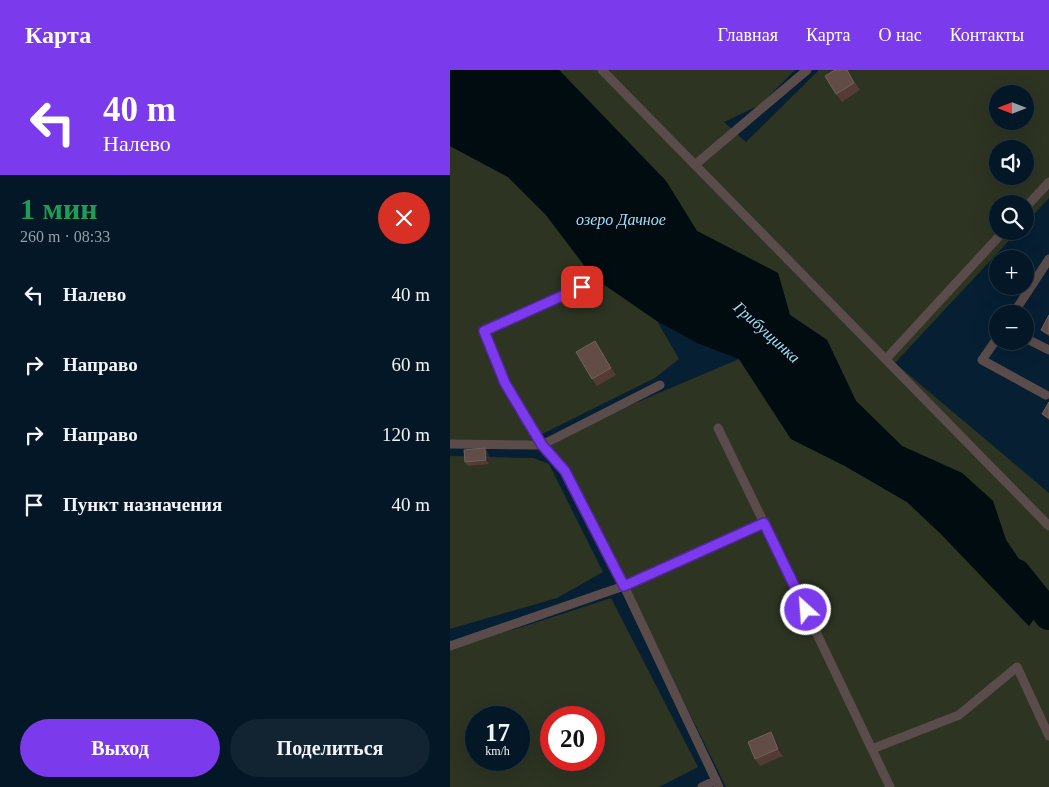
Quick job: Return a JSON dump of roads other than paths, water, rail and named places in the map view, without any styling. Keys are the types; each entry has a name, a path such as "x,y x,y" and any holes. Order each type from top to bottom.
{"lane":[{"path":"602,70 1049,526"},
{"path":"696,164 807,70"},
{"path":"1034,198 1049,182"},
{"path":"886,359 996,240"},
{"path":"1019,305 1049,259"},
{"path":"582,287 484,331 505,383 542,445 565,471 624,586 717,784 702,787"},
{"path":"1034,342 1049,350"},
{"path":"989,350 982,360 1046,395"},
{"path":"450,444 542,445 660,385"},
{"path":"718,428 890,787"},
{"path":"450,646 624,586 764,523"},
{"path":"872,749 959,715 1017,667 1049,736"}],"water":[{"name":"озеро Дачное","path":"450,70 559,70 666,181 697,231 778,273 790,315 827,340 856,401 902,446 962,473 993,501 1006,540 1047,600 1029,626 941,534 907,502 845,466 791,439 739,359 697,343 657,321 593,277 546,215 508,177 450,146"}],"waterway":[{"name":"Грибущинка","path":"1016,574 1049,615"}]}
